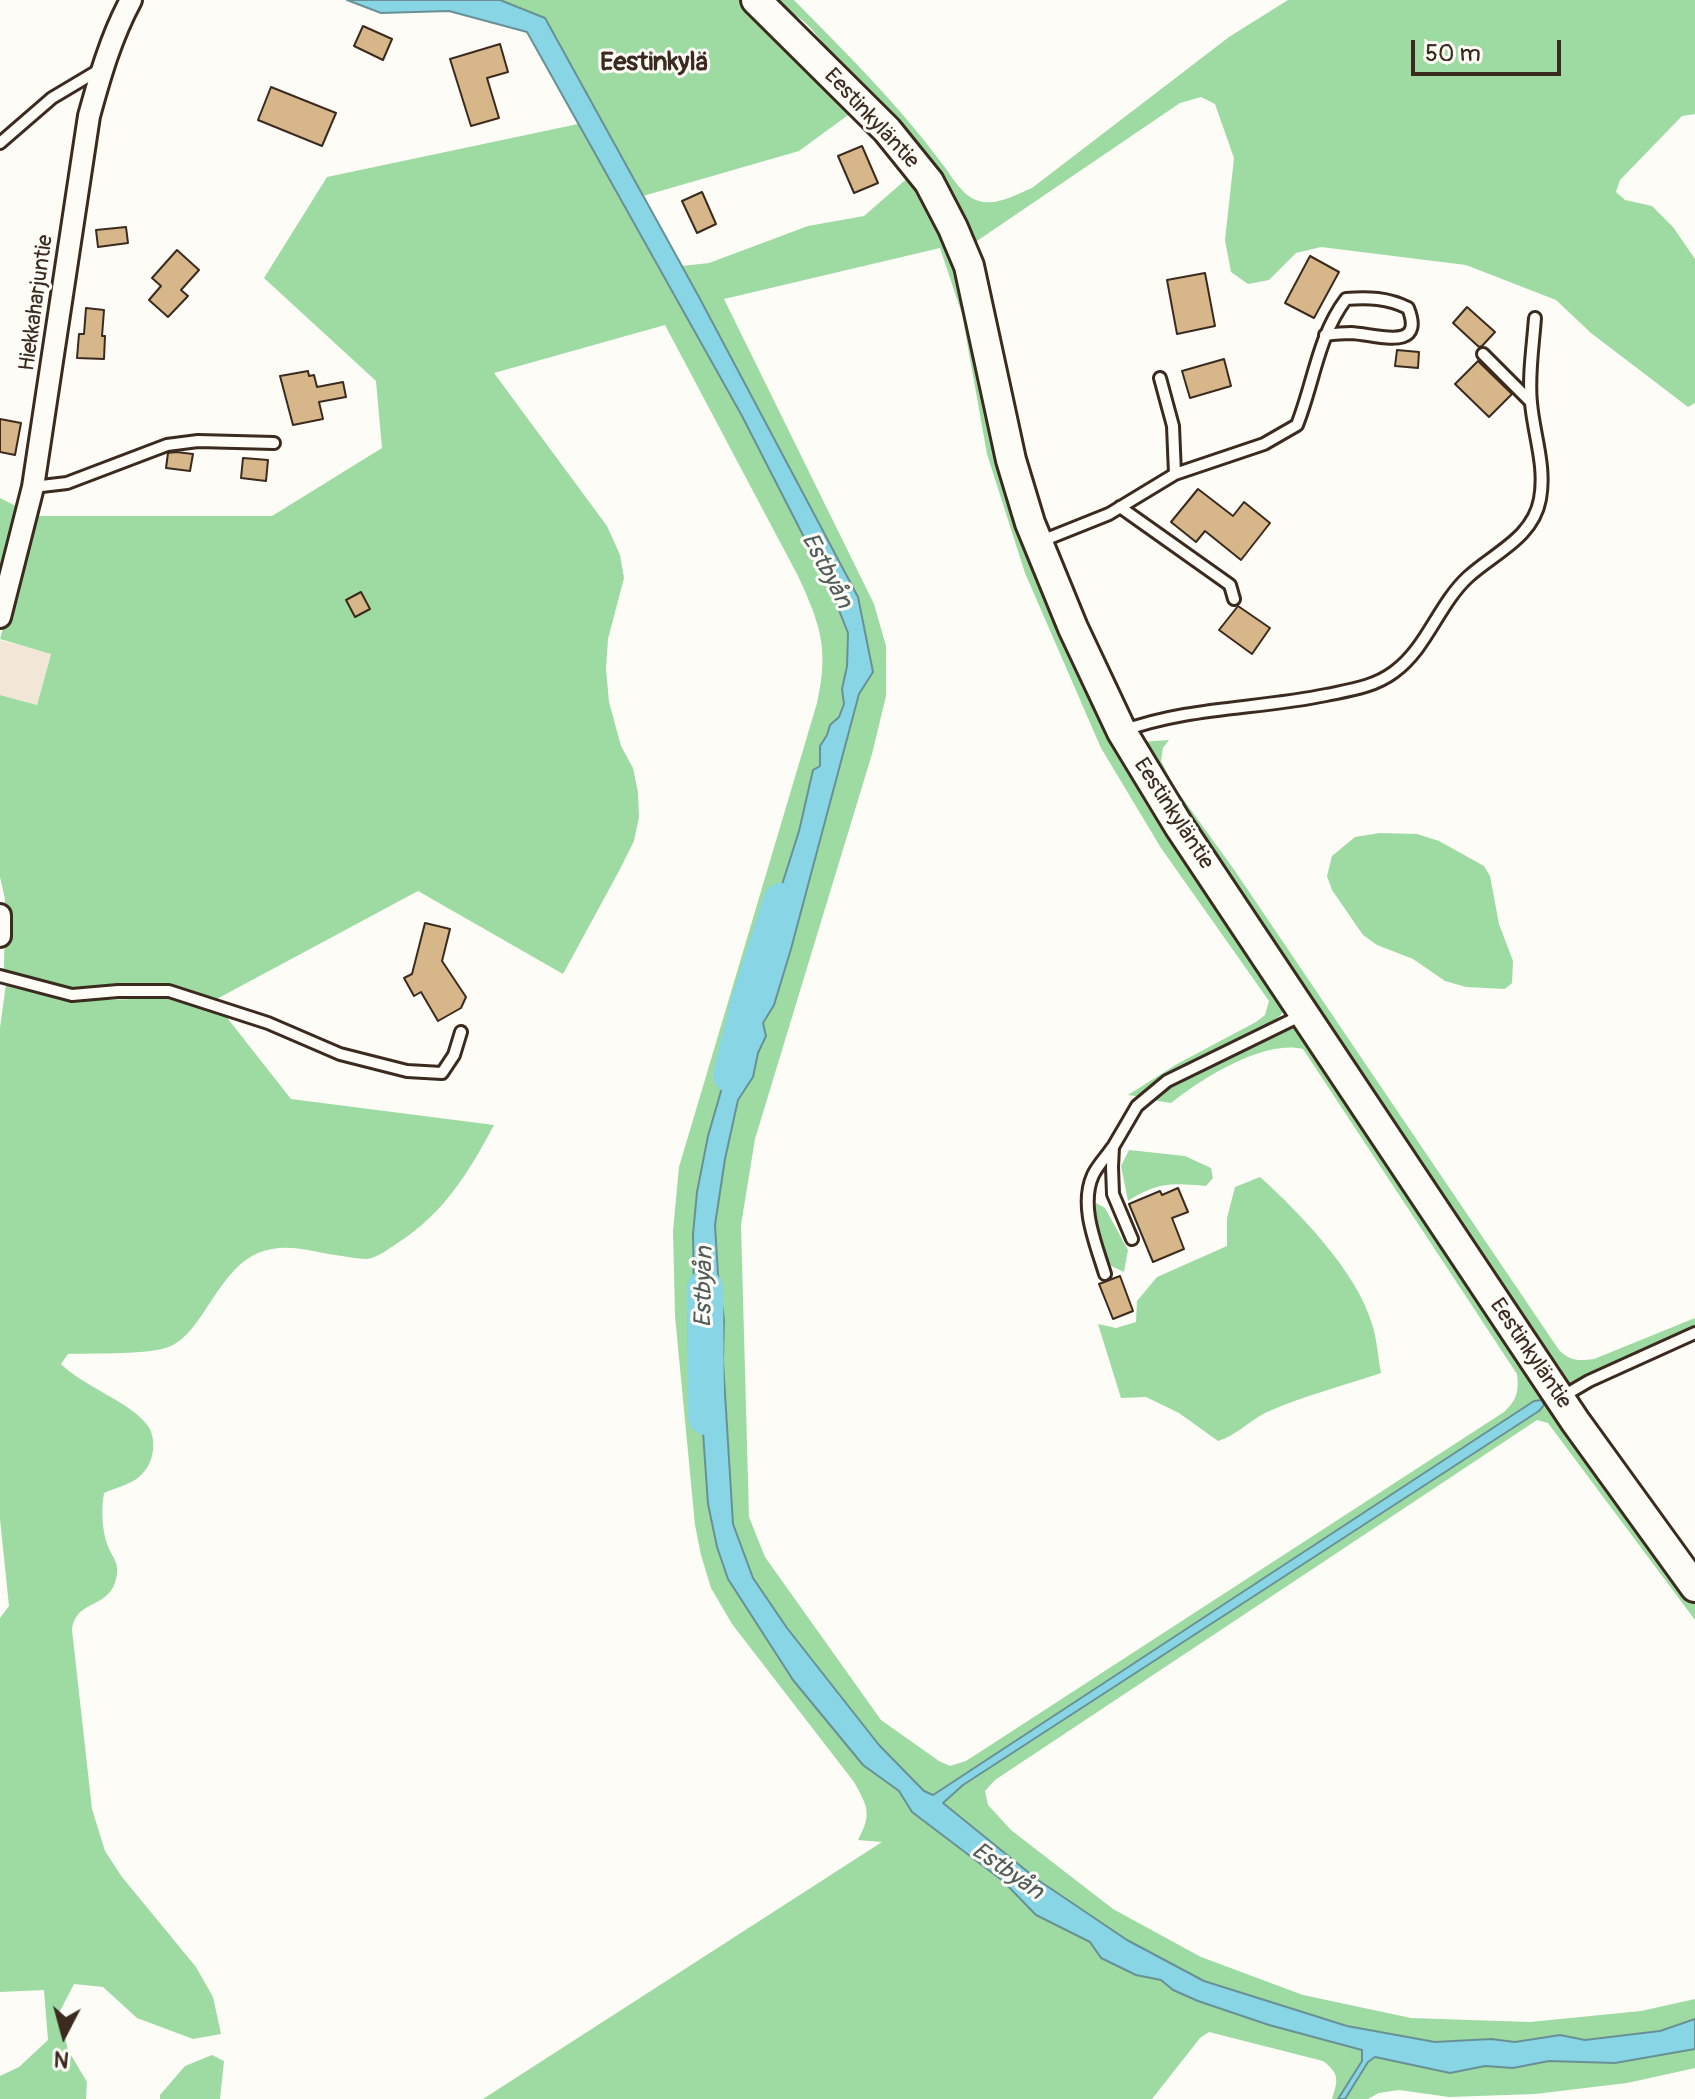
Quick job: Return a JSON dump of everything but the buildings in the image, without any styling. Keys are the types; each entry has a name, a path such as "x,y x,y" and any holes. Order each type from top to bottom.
{"street":[{"name":"Hiekkaharjuntie","path":"0,617 33,487 89,116 101,69 117,26 131,0"},
{"name":"Eestinkyläntie","path":"756,0 887,130 929,182 953,228 969,266 1011,460 1037,543 1122,732 1179,826 1560,1398 1695,1587"},
{"path":"0,915 0,936"}],"lane":[{"path":"0,143 52,98 101,69"},
{"path":"1037,543 1120,507 1175,474 1264,444 1297,425 1310,392 1325,335 1331,318 1346,299 1361,297 1394,301 1408,308 1413,319 1407,335 1394,339 1351,333 1325,335"},
{"path":"1122,732 1148,722 1289,703 1368,687 1394,673 1415,653 1467,577 1528,528 1540,503 1543,478 1530,401 1535,318"},
{"path":"1483,354 1530,401"},
{"path":"1160,378 1173,426 1175,474"},
{"path":"33,487 67,483 167,445 198,441 274,443"},
{"path":"1120,507 1230,585 1234,599"},
{"path":"0,976 72,995 169,991 268,1023 340,1054 407,1071 442,1073 454,1055 461,1032"},
{"path":"1105,1274 1092,1230 1088,1198 1093,1174 1137,1106 1167,1081 1304,1014"},
{"path":"1113,1147 1113,1194 1132,1239"},
{"path":"1560,1398 1589,1381 1695,1333"}],"shaded area":[{"path":"0,640 51,653 37,705 0,695"}],"green space":[{"path":"500,0 749,0 855,110 799,151 643,196 545,18"},
{"path":"770,0 794,0 888,98 962,190 979,201 992,202 1032,188 1229,37 1288,0 1695,0 1695,114 1682,116 1620,180 1616,192 1625,200 1652,206 1673,227 1695,259 1695,403 1688,407 1591,333 1556,300 1466,265 1321,247 1296,253 1269,280 1248,284 1231,272 1225,240 1234,158 1215,104 1201,97 1180,103 971,245 834,56 803,21"},
{"path":"578,124 742,416 831,590 848,633 847,666 842,689 844,704 839,718 830,725 820,746 820,766 813,771 799,831 768,929 761,989 750,1008 728,1067 708,1136 697,1192 693,1234 694,1295 706,1344 702,1418 708,1504 728,1579 793,1680 863,1765 899,1791 912,1812 1003,1881 1036,1915 1090,1942 1101,1958 1135,1975 1161,1980 1173,1990 1198,2001 1269,2025 1362,2050 1362,2060 1338,2099 1332,2099 1335,2074 1323,2061 1209,2032 1200,2038 1152,2099 483,2099 882,1842 858,1840 867,1817 859,1791 732,1624 711,1588 695,1525 675,1316 673,1231 679,1167 817,703 822,652 817,624 798,576 665,325 494,373 607,526 620,555 624,578 608,639 606,669 609,702 621,746 633,768 639,817 634,841 563,974 418,891 213,1001 167,988 67,987 4,970 5,899 0,877 0,695 37,705 51,654 0,639 36,516 272,516 382,448 376,381 264,278 327,177"},
{"path":"911,175 952,245 1018,516 1286,1007 1266,1027 1141,1097 1128,1095 1177,1064 1256,1022 1265,1015 1269,1001 1161,848 1101,748 1025,573 987,454 962,314 940,248 724,299 874,604 886,646 886,696 872,754 755,1139 741,1225 749,1517 765,1557 881,1720 950,1766 966,1761 1504,1412 1516,1395 1517,1374 1303,1049 1287,1047 1252,1055 1199,1083 1171,1103 1152,1100 1176,1081 1274,1033 1286,1028 1300,1028 1665,1565 1695,1602 1695,1620 1548,1423 1537,1420 995,1780 985,1791 988,1805 1011,1830 1113,1909 1201,1957 1303,1995 1411,2018 1530,2022 1641,2011 1695,1999 1695,2019 1660,2031 1585,2040 1560,2035 1515,2042 1491,2039 1435,2042 1347,2026 1204,1981 1127,1940 1038,1880 942,1803 963,1785 1539,1411 1534,1401 933,1795 924,1791 879,1745 787,1628 753,1578 733,1524 723,1361 724,1320 715,1225 738,1100 753,1077 758,1053 766,1036 763,1023 774,1005 791,949 859,694 873,672 858,596 682,266 709,263 808,226 864,216"},
{"path":"0,498 22,509 0,592"},
{"path":"1169,740 1163,748 1161,761 1173,785 1235,871 1559,1350 1575,1359 1594,1359 1695,1318 1695,1329 1566,1385 1139,742"},
{"path":"1380,833 1417,834 1439,841 1484,866 1490,876 1499,924 1513,961 1512,983 1505,989 1466,987 1445,981 1413,959 1377,945 1363,935 1332,890 1327,876 1332,856 1355,837"},
{"path":"6,984 69,1001 165,998 221,1010 291,1099 494,1125 465,1175 442,1205 415,1231 379,1255 361,1259 290,1248 258,1253 232,1273 192,1328 171,1346 136,1352 68,1354 61,1364 140,1417 151,1431 153,1444 150,1463 139,1477 104,1493 104,1532 116,1562 117,1574 108,1594 80,1613 72,1630 92,1809 105,1851 122,1877 196,1967 213,1997 221,2034 193,2039 137,2018 103,1987 74,1984 59,2013 68,2050 87,2082 86,2099 0,2099 0,2076 19,2067 48,2040 44,1990 0,1992 0,1618 9,1606 0,1519 0,1028"},
{"path":"1129,1150 1185,1156 1211,1168 1213,1178 1206,1186 1174,1184 1157,1187 1128,1201 1121,1166"},
{"path":"1260,1177 1309,1225 1354,1284 1372,1324 1381,1373 1281,1406 1218,1441 1179,1413 1146,1397 1121,1398 1098,1324 1116,1328 1136,1322 1137,1301 1157,1277 1227,1246 1227,1218 1235,1187"},
{"path":"1096,1203 1105,1208 1128,1250 1124,1272 1109,1265 1106,1258 1098,1235"},
{"path":"1695,2049 1695,2068 1627,2083 1535,2094 1449,2097 1399,2090 1379,2093 1368,2099 1345,2099 1368,2062 1375,2057 1450,2073 1485,2066 1513,2068 1549,2061 1615,2063"},
{"path":"212,2055 224,2061 220,2099 160,2099 160,2095 185,2066"}],"water":[{"path":"347,0 500,0 545,18 699,297 858,597 873,672 859,694 791,949 774,1005 763,1023 766,1036 758,1053 753,1077 738,1100 715,1225 724,1320 723,1361 733,1524 753,1578 787,1628 879,1745 924,1791 933,1795 1534,1401 1542,1400 1544,1405 1539,1411 963,1785 943,1803 1038,1880 1127,1940 1204,1981 1347,2026 1435,2042 1491,2039 1515,2042 1560,2035 1585,2040 1660,2031 1695,2019 1695,2049 1615,2063 1549,2061 1513,2068 1485,2066 1450,2073 1375,2057 1368,2062 1345,2099 1338,2099 1362,2061 1362,2050 1269,2025 1198,2001 1173,1990 1161,1980 1136,1975 1101,1958 1090,1942 1036,1915 1003,1881 912,1812 899,1791 863,1765 793,1680 728,1579 717,1547 708,1504 702,1418 706,1344 694,1295 693,1234 697,1192 708,1136 728,1067 750,1008 761,989 768,929 799,831 813,770 820,766 820,746 844,704 842,689 847,666 848,633 831,590 742,416 527,32 449,11 381,13"}],"waterway":[{"name":"Estbyån","path":"731,1075 749,1001 781,901"},
{"name":"Estbyån","path":"705,1288 706,1417"}],"district":[{"name":"Eestinkylä","path":"654,63"}]}
